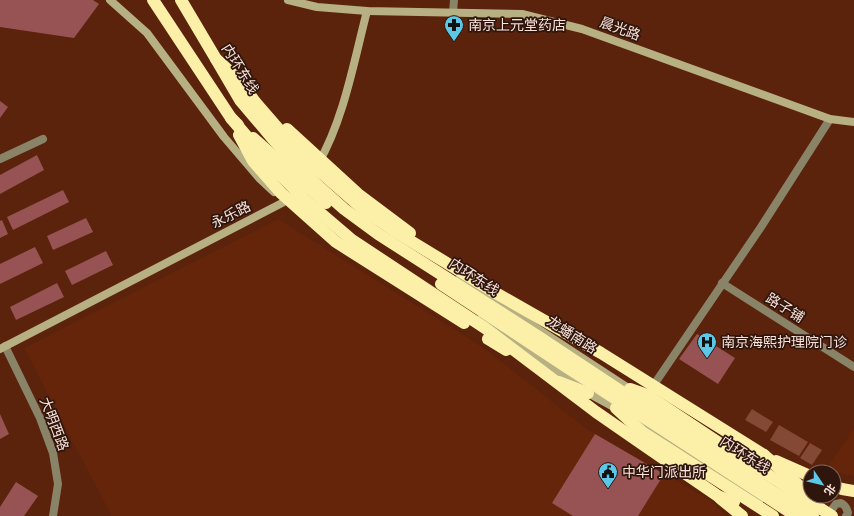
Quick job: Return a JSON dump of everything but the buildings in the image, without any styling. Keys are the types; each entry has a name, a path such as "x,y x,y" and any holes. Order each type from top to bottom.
{"highway":[{"path":"153,0 231,118 272,166 304,199 352,240 485,328 596,412 718,496 742,516"},
{"name":"内环东线","path":"180,0 240,100 273,139 316,184 344,209 378,234 519,324 773,492 813,516"},
{"path":"216,60 240,81 255,102 301,155 364,210 396,232 481,284 601,353 764,455 802,472"},
{"path":"255,102 309,148 358,194 423,242 457,276"},
{"path":"231,118 252,161 281,193 336,242 553,380 588,394"},
{"name":"内环东线","path":"231,118 336,212 371,237 571,370 796,516"},
{"path":"630,389 647,395 832,516"},
{"path":"616,408 642,432 774,516"},
{"path":"764,455 802,489"},
{"path":"842,489 854,491"},
{"path":"718,496 766,516"},
{"path":"817,504 827,516"}],"street":[{"path":"110,0 147,33 224,137 259,178 294,211 336,242"},
{"name":"晨光路","path":"288,0 317,7 366,11 522,14 582,29 830,119 854,122"},
{"path":"453,13 454,0"},
{"name":"永乐路","path":"2,347 282,204 300,189 313,173 327,149 341,107 366,11"},
{"path":"647,395 761,227 830,119"},
{"path":"0,160 43,139"},
{"name":"龙蟠南路","path":"313,173 361,214 388,234 457,276 820,516"},
{"path":"300,189 350,232 500,331 588,394 616,408 786,516"},
{"name":"路子铺","path":"722,283 854,367"},
{"name":"大明西路","path":"2,347 40,418 53,453 58,484 53,516"},
{"path":"827,516 836,504 841,503 847,509 848,513 846,516"}],"shaded area":[{"path":"278,219 484,348 584,427 711,501 726,516 110,516 111,515 24,348"},
{"path":"752,409 773,422 766,432 745,420"},
{"path":"779,425 808,442 799,456 770,440"},
{"path":"854,429 854,476 842,474 842,464 829,464"},
{"path":"810,443 822,450 813,464 800,458"}],"place":[{"name":"南京上元堂药店","path":"454,42"},
{"name":"南京海熙护理院门诊","path":"707,359"},
{"name":"中华门派出所","path":"608,489"}]}
